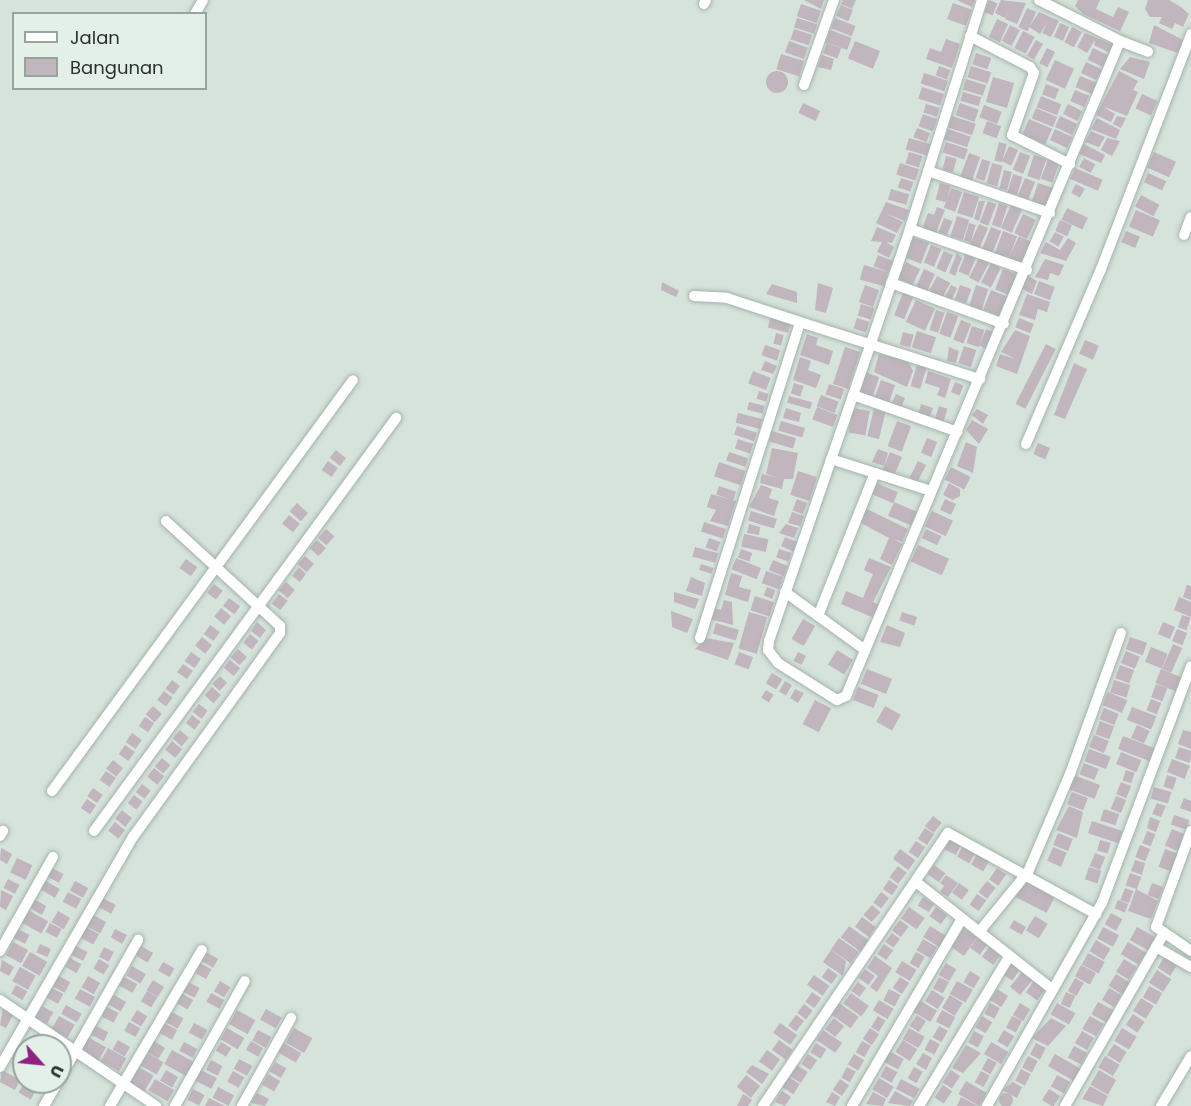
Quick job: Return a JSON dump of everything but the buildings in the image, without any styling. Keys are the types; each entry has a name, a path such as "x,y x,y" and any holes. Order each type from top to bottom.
{"street":[{"path":"804,85 834,0"},
{"path":"982,0 891,283 868,343 853,394 784,592 768,650 778,663 840,701 866,650 931,490 1027,270 1120,41"},
{"path":"1039,0 1120,41 1148,52"},
{"path":"1026,444 1110,248 1191,34"},
{"path":"970,36 1033,70 1011,135 1070,165"},
{"path":"928,171 1050,213"},
{"path":"1184,235 1191,217"},
{"path":"909,229 1027,270"},
{"path":"891,283 1004,324"},
{"path":"694,296 727,298 980,379"},
{"path":"700,638 800,322"},
{"path":"52,791 353,380"},
{"path":"853,394 958,432"},
{"path":"94,831 396,418"},
{"path":"831,459 931,490"},
{"path":"818,616 875,473"},
{"path":"0,1067 133,837 280,633 280,626 166,521"},
{"path":"784,592 866,650"},
{"path":"979,932 1029,870 1121,633"},
{"path":"987,1106 1099,908 1191,666"},
{"path":"1065,1106 1159,941 1157,924 1191,831"},
{"path":"764,1106 951,832 1029,870 1099,908"},
{"path":"0,951 53,857"},
{"path":"916,882 962,921 1053,990"},
{"path":"852,1106 962,921"},
{"path":"72,1057 138,940"},
{"path":"1159,941 1191,951"},
{"path":"1159,941 1191,968"},
{"path":"110,1106 202,950"},
{"path":"919,1106 1009,957"},
{"path":"175,1106 245,981"},
{"path":"0,1000 156,1106"},
{"path":"242,1106 291,1018"},
{"path":"1161,1106 1191,1056"}]}
